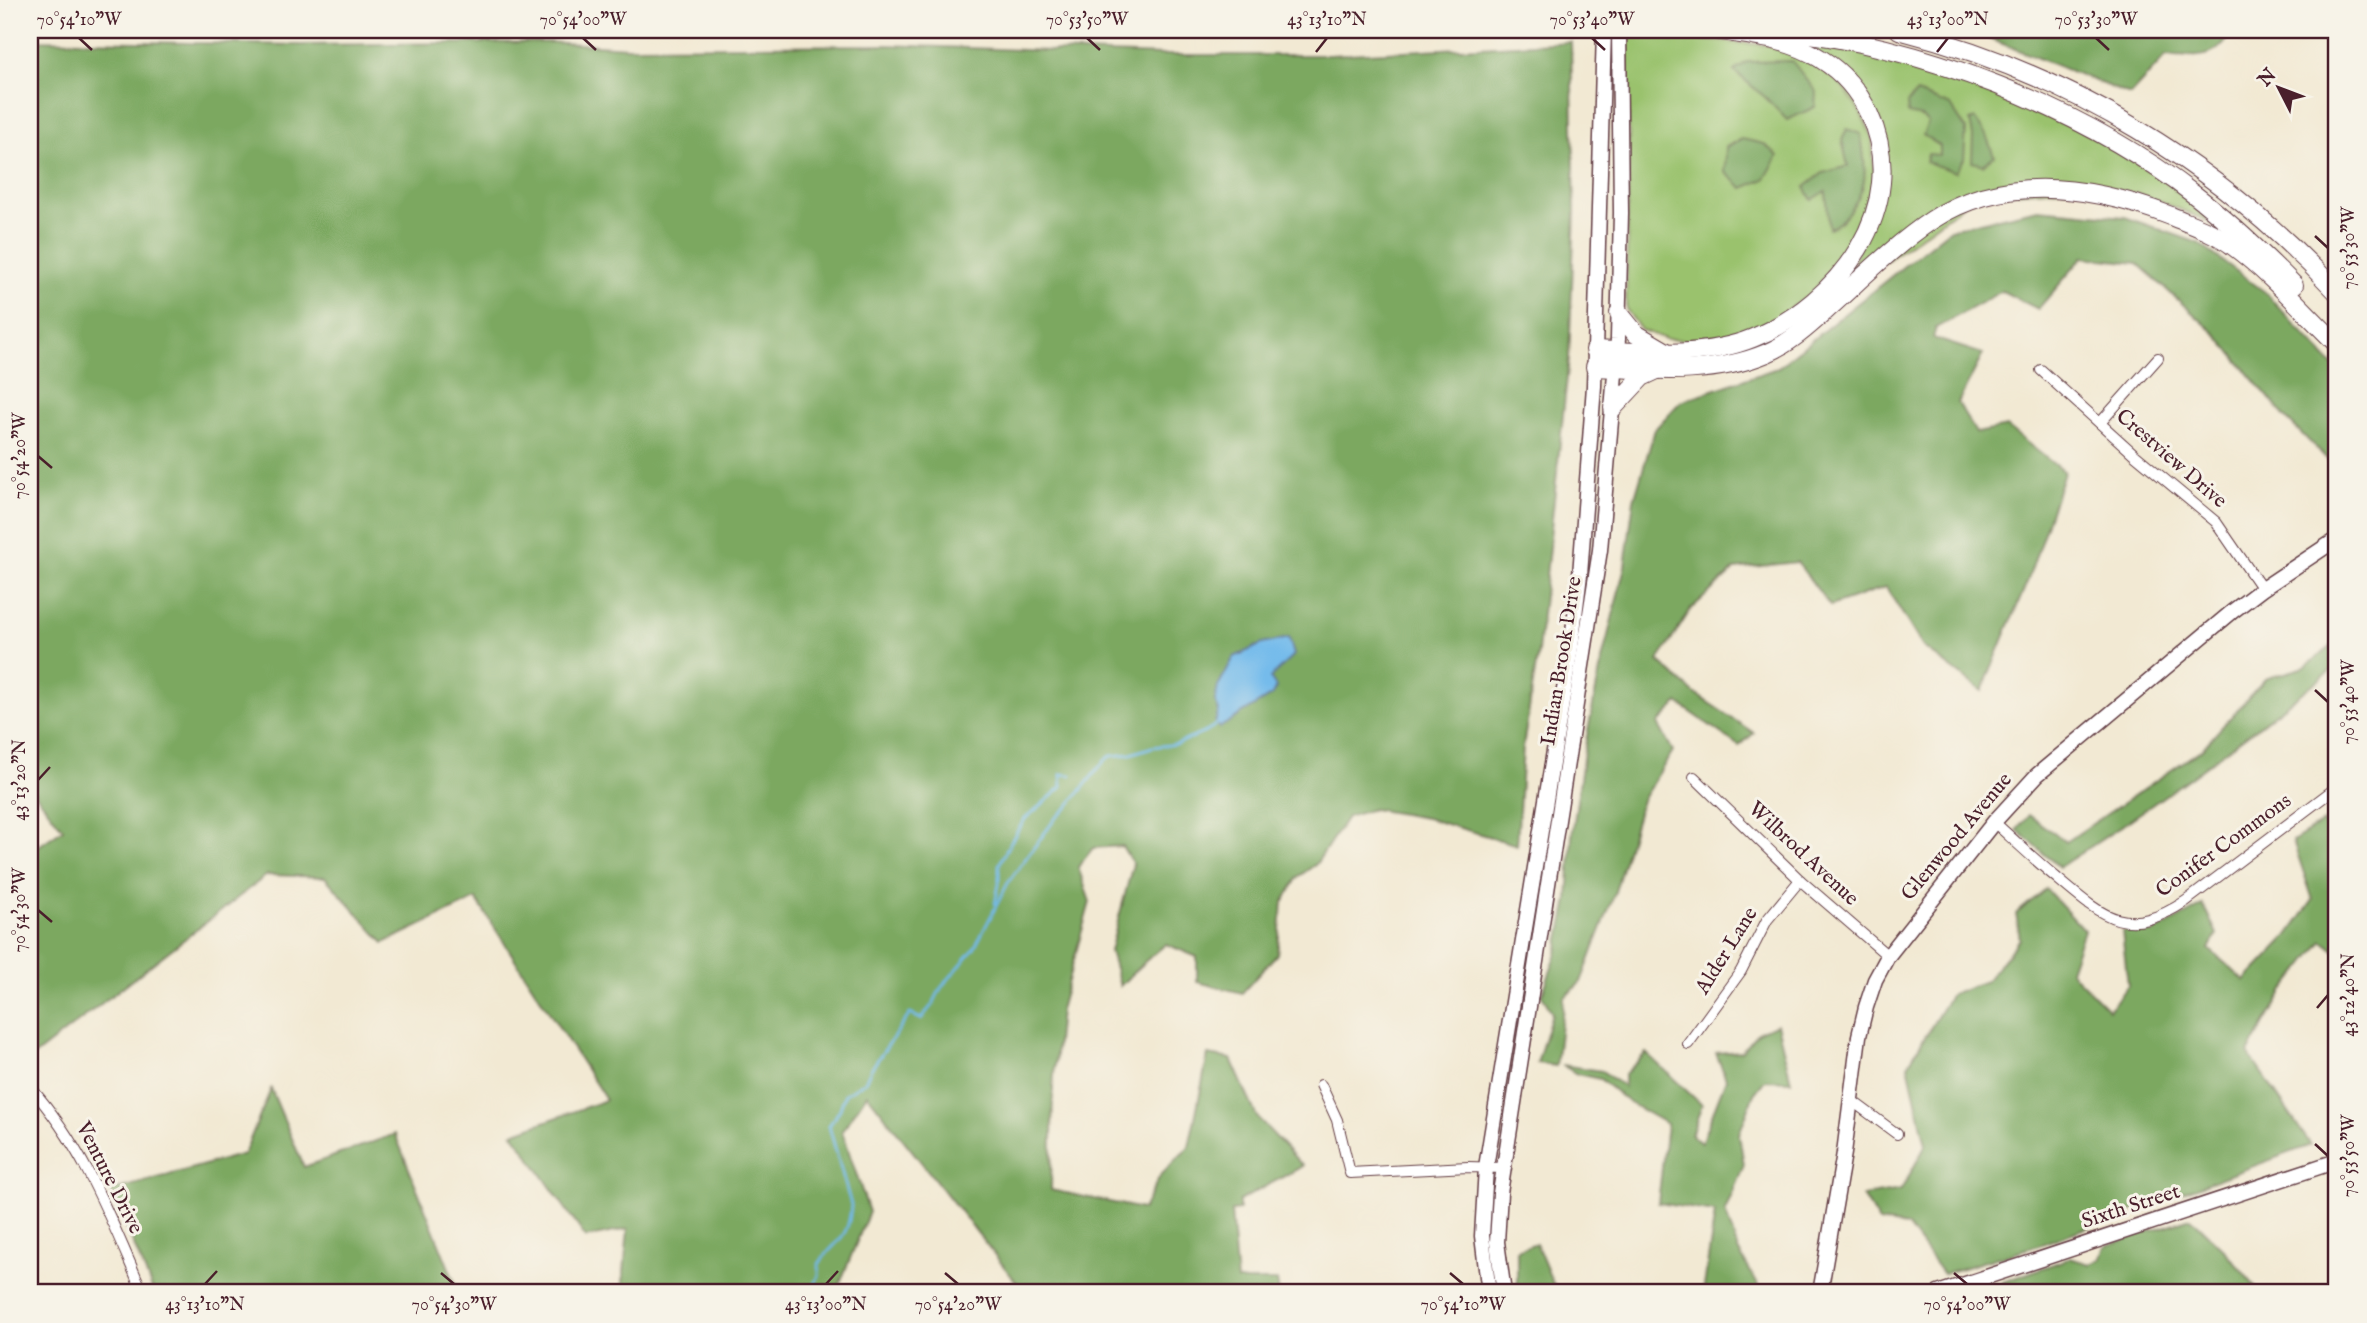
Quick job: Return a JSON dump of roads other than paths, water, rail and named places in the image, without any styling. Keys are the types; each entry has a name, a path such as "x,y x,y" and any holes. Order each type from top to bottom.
{"highway":[{"path":"1616,360 1708,350 1735,344 1770,330 1802,310 1828,288 1852,260 1874,217 1881,190 1882,162 1877,135 1867,109 1842,76 1821,59 1797,47 1770,39 1714,30"},
{"path":"1778,30 1843,38 1960,72 2032,100 2116,142 2195,194 2235,228 2337,331"},
{"path":"1901,30 1953,44 2020,69 2086,99 2150,134 2210,176 2266,221 2337,292"},
{"path":"1595,359 1616,360 1659,369 1687,370 1719,367 1770,352 1794,338 1931,220 1981,197 2068,189 2122,200 2219,236 2274,282 2337,344"},
{"path":"1619,313 1636,334 1668,353"},
{"path":"1613,408 1642,377 1659,369"}],"main road":[{"name":"Indian Brook Drive","path":"1504,1293 1497,1230 1504,1168 1600,550 1613,408 1619,313 1621,213 1611,53 1604,30"},
{"name":"Indian Brook Drive","path":"1489,1293 1482,1236 1486,1167 1576,612 1590,464 1611,53 1619,30"},
{"name":"Glenwood Avenue","path":"1820,1293 1859,1036 1875,980 1888,956 1994,822 2055,758 2262,589 2337,539"},
{"name":"Sixth Street","path":"1938,1293 2337,1161"}],"street":[{"path":"2100,423 2158,358"},
{"name":"Crestview Drive","path":"2041,370 2170,485 2216,522 2262,589"},
{"name":"Wilbrod Avenue","path":"1694,777 1800,880 1888,956"},
{"name":"Conifer Commons","path":"1994,822 2095,910 2115,920 2148,920 2171,911 2186,901 2337,787"},
{"name":"Alder Lane","path":"1688,1044 1741,971 1768,920 1800,880"},
{"path":"1321,1085 1337,1120 1350,1173 1504,1168"},
{"name":"Venture Drive","path":"30,1087 65,1129 81,1155 143,1293"},
{"path":"1851,1100 1897,1133"}],"water":[{"path":"1289,638 1294,655 1270,678 1276,687 1272,695 1219,728 1215,722 1219,711 1215,701 1218,686 1234,657 1262,644"}],"waterway":[{"path":"813,1288 819,1275 819,1264 844,1233 850,1217 851,1205 829,1126 840,1109 845,1094 865,1082 871,1069 910,1014 921,1019 933,1004 941,988 974,949 1009,881 1055,819 1105,760 1111,756 1177,744 1208,731 1216,724"},
{"path":"995,904 999,865 1010,843 1025,819 1062,787 1061,774 1071,775"}]}
